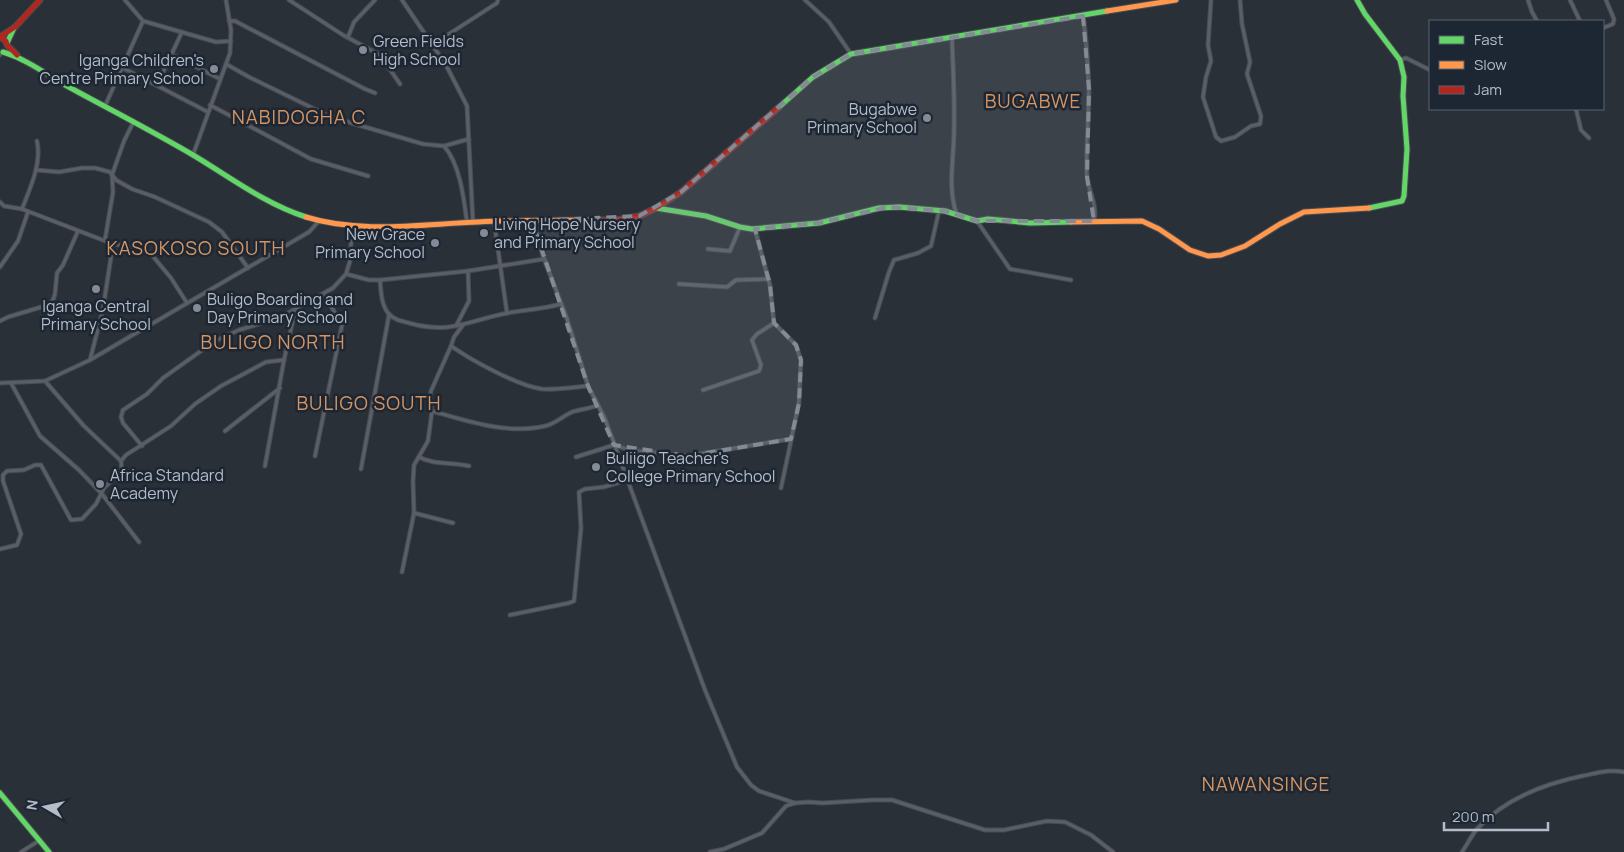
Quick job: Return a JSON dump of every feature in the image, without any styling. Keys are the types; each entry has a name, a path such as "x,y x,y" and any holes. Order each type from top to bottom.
{"street":[{"path":"0,37 15,27 40,0"},
{"path":"125,0 144,21 216,42 231,42"},
{"path":"192,155 230,53 230,21 226,0"},
{"path":"289,0 380,55 400,84"},
{"path":"348,37 354,22 375,0"},
{"path":"402,0 432,45 467,106 470,223"},
{"path":"432,45 497,3 498,0"},
{"path":"805,0 829,22 851,54"},
{"path":"0,37 5,39 18,56 133,123 192,155 270,202 296,214 319,221 352,225 389,226 494,221 616,220 639,216 681,192 813,77 851,54 952,39 1176,0"},
{"path":"1211,0 1208,45 1212,61 1206,77 1203,97 1216,137 1221,141 1235,137 1251,126 1260,124 1261,116 1247,74 1250,62 1242,24 1240,0"},
{"path":"656,208 706,216 740,227 755,229 818,223 888,207 939,210 976,221 988,219 1030,222 1129,220 1152,223 1189,250 1204,255 1226,254 1245,246 1304,212 1342,210 1402,201 1404,196 1407,149 1403,96 1404,77 1400,60 1365,14 1358,0"},
{"path":"1528,0 1536,20"},
{"path":"1570,0 1580,20"},
{"path":"1604,28 1613,24 1614,19 1606,0"},
{"path":"1083,16 1087,41 1089,89 1088,177 1095,217 1094,221"},
{"path":"104,106 144,21"},
{"path":"230,21 236,21 356,85 375,92"},
{"path":"1,53 6,49 15,27"},
{"path":"157,85 182,32"},
{"path":"952,39 954,135 952,183 954,206 957,215"},
{"path":"1,53 18,56"},
{"path":"171,54 220,79"},
{"path":"1400,60 1406,58 1429,70"},
{"path":"226,64 331,117 423,144 444,146 469,139"},
{"path":"123,68 208,112"},
{"path":"210,105 311,159 368,176"},
{"path":"1576,110 1581,130 1589,138"},
{"path":"105,240 112,192 112,175 124,141 133,123"},
{"path":"22,209 36,170 39,154 37,141"},
{"path":"444,146 453,156 470,223"},
{"path":"36,170 59,172 82,168 100,168 132,189 155,197 209,222 222,232 248,268"},
{"path":"0,202 4,206 22,209 113,244 138,247 151,254 171,278 187,303"},
{"path":"875,318 888,272 894,260 918,253 930,246 939,210"},
{"path":"0,267 18,242 28,212"},
{"path":"0,383 45,381 90,360 309,232 319,221"},
{"path":"494,221 507,313"},
{"path":"976,221 1010,269 1071,280"},
{"path":"532,222 588,386 605,419 705,690 737,766 743,776 759,791 795,803"},
{"path":"142,446 123,423 121,417 123,410 147,394 163,378 215,341 240,330 279,318 324,294 340,282 346,274 350,260 352,225"},
{"path":"708,249 730,251 740,227"},
{"path":"755,229 769,279 774,323 796,345 801,360 799,403 781,488"},
{"path":"0,321 8,316 48,304 53,300 57,273 66,260 78,231"},
{"path":"90,360 101,318 113,244"},
{"path":"346,274 369,280 380,280 502,267 544,259"},
{"path":"456,326 469,301 468,271"},
{"path":"679,284 727,286 736,280 769,279"},
{"path":"380,280 382,302 389,314 398,320 421,326 463,326 507,313 561,304"},
{"path":"315,456 342,325 324,294"},
{"path":"265,466 295,310"},
{"path":"362,469 389,314"},
{"path":"703,390 759,371 760,365 752,340 757,334 774,323"},
{"path":"402,572 414,513 414,465 428,441 432,411 431,391 454,337 463,326"},
{"path":"451,346 464,355 530,387 552,389 588,386"},
{"path":"121,461 126,455 171,426 195,404 221,386 266,362 284,360"},
{"path":"0,549 17,545 21,534 3,481 3,475 6,471 24,470 35,465 42,465 72,520 82,519 88,514 104,488 122,471 121,461 84,426 45,381"},
{"path":"11,384 40,436 79,470 102,494 139,542"},
{"path":"225,431 280,388"},
{"path":"432,411 486,426 524,428 545,426 573,412 598,406"},
{"path":"576,457 614,446 629,450 688,456 791,439"},
{"path":"419,457 431,462 449,462 469,466"},
{"path":"510,615 574,601 581,528 579,492 627,480"},
{"path":"414,513 453,523"},
{"path":"1462,852 1485,821 1518,797 1556,782 1603,771 1614,770 1624,772"},
{"path":"0,793 49,852"},
{"path":"710,852 762,833 786,806 795,803 892,800 985,830 1004,830 1047,821 1065,822 1092,835 1113,852"},
{"path":"21,852 40,840"}],"highlighted area":[{"path":"1083,16 1089,89 1087,177 1094,221 977,221 945,211 888,207 819,223 755,229 770,285 774,323 796,345 801,360 799,403 791,439 688,456 614,445 588,386 532,221 639,216 681,192 813,77 851,54"}],"traffic: fast":[{"path":"1357,0 1365,14 1400,60 1404,77 1403,96 1407,149 1404,196 1402,201 1369,208"},
{"path":"778,108 813,77 851,54 1107,11"},
{"path":"7,43 14,28"},
{"path":"3,52 28,63 178,146 276,205 306,217"},
{"path":"656,208 706,216 752,229 819,223 879,208 899,207 945,211 977,221 988,219 1030,223 1071,222"},
{"path":"0,793 49,852"}],"traffic: slow":[{"path":"1107,11 1176,0"},
{"path":"1071,222 1142,221 1159,229 1190,250 1208,256 1221,255 1245,246 1280,224 1304,212 1369,208"},
{"path":"306,217 327,222 369,227 508,221 600,220"}],"traffic: jam":[{"path":"0,37 15,27 40,0"},
{"path":"0,37 6,41 7,45 17,55"},
{"path":"600,220 616,220 639,216 656,208 681,192 778,108"}],"place":[{"name":"Green Fields High School","path":"363,50"},
{"name":"Iganga Children's Centre Primary School","path":"214,69"},
{"name":"Bugabwe Primary School","path":"927,118"},
{"name":"Living Hope Nursery and Primary School","path":"484,233"},
{"name":"New Grace Primary School","path":"435,243"},
{"name":"Iganga Central Primary School","path":"96,289"},
{"name":"Buligo Boarding and Day Primary School","path":"197,308"},
{"name":"Buliigo Teacher's College Primary School","path":"596,467"},
{"name":"Africa Standard Academy","path":"100,484"}],"district":[{"name":"BUGABWE","path":"1033,101"},
{"name":"NABIDOGHA C","path":"299,117"},
{"name":"KASOKOSO SOUTH","path":"196,248"},
{"name":"BULIGO NORTH","path":"273,342"},
{"name":"BULIGO SOUTH","path":"369,403"},
{"name":"NAWANSINGE","path":"1266,784"}]}
